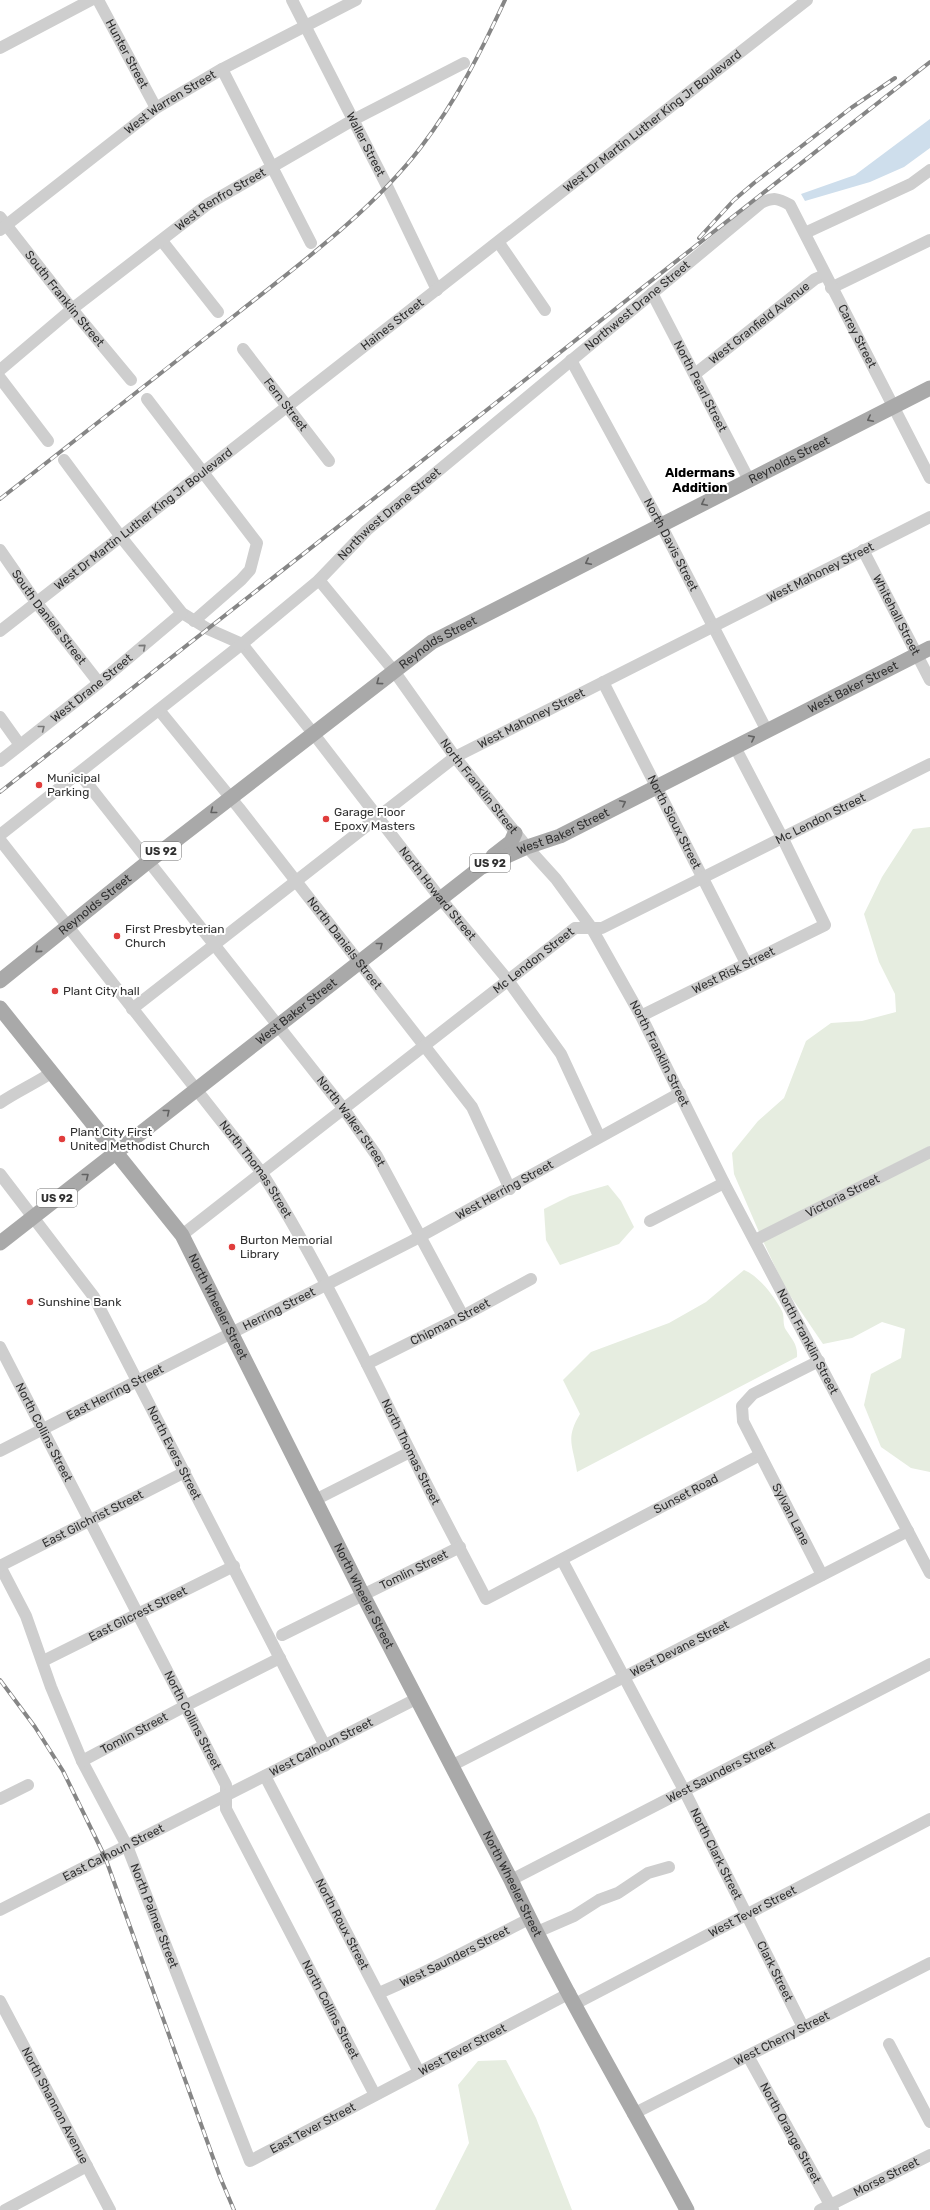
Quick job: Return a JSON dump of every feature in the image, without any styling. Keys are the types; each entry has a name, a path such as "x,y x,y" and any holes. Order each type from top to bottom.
{"main road":[{"name":"Reynolds Street","path":"0,981 148,861 312,733 447,633 930,388"},
{"name":"West Baker Street","path":"115,1154 195,1089 480,868 527,847 560,836 923,652"},
{"name":"US 92","path":"480,868 511,842 515,833"},
{"name":"North Wheeler Street","path":"0,1008 115,1154 182,1235 363,1596 416,1700 512,1880 533,1926 633,2114 687,2210"},
{"name":"US 92","path":"0,1243 115,1154"}],"street":[{"path":"0,48 91,0"},
{"name":"Hunter Street","path":"98,0 156,108"},
{"name":"Waller Street","path":"292,0 437,290"},
{"name":"West Warren Street","path":"2,224 156,108 222,69 356,0"},
{"name":"West Dr Martin Luther King Jr Boulevard","path":"499,243 807,0"},
{"name":"West Renfro Street","path":"0,370 72,309 208,204 353,120 464,63"},
{"path":"222,69 311,243"},
{"path":"805,233 910,184 930,170"},
{"name":"Northwest Drane Street","path":"0,835 242,644 320,580 367,530 761,203 772,198 780,198"},
{"name":"Carey Street","path":"780,198 790,205 930,478"},
{"name":"South Franklin Street","path":"2,224 131,380"},
{"path":"832,288 930,240"},
{"path":"162,241 218,312"},
{"path":"499,243 545,310"},
{"name":"Haines Street","path":"286,406 499,243"},
{"name":"West Granfield Avenue","path":"695,374 815,280 825,275"},
{"name":"North Pearl Street","path":"652,293 749,480"},
{"name":"Fern Street","path":"243,349 329,460"},
{"name":"North Davis Street","path":"571,360 661,525 768,730"},
{"path":"0,378 48,441"},
{"path":"147,399 257,543 250,570 241,580 194,621"},
{"name":"West Dr Martin Luther King Jr Boulevard","path":"0,631 203,473 286,406"},
{"path":"64,460 121,537 182,613 194,621 242,644"},
{"name":"West Mahoney Street","path":"132,1009 377,816 455,757 930,517"},
{"name":"South Daniels Street","path":"0,550 36,602 99,683"},
{"name":"Whitehall Street","path":"863,550 923,652 930,680"},
{"name":"North Franklin Street","path":"320,580 394,671 455,757 515,833 556,879 591,927 641,1016 724,1183 930,1573"},
{"name":"West Drane Street","path":"0,761 99,683 182,613"},
{"name":"North Howard Street","path":"242,644 440,898 507,979 561,1054 599,1136"},
{"name":"North Sioux Street","path":"603,682 746,963"},
{"name":"North Daniels Street","path":"159,710 231,797 472,1107 510,1189"},
{"path":"0,717 20,745"},
{"path":"734,747 782,837"},
{"name":"Mc Lendon Street","path":"182,1235 507,979 575,928 602,928 703,876 930,764"},
{"name":"North Walker Street","path":"79,773 343,1108 377,1156 463,1316"},
{"name":"West Risk Street","path":"641,1016 825,925 782,837"},
{"name":"North Thomas Street","path":"0,840 262,1173 328,1285 410,1452 486,1599"},
{"path":"0,1103 51,1073"},
{"name":"West Herring Street","path":"328,1285 510,1189 599,1136 680,1094"},
{"name":"Victoria Street","path":"755,1240 930,1152"},
{"name":"North Evers Street","path":"0,1174 94,1297 234,1566 325,1746"},
{"path":"650,1221 724,1183"},
{"name":"Chipman Street","path":"367,1364 463,1316 531,1279"},
{"name":"Herring Street","path":"231,1335 328,1285"},
{"name":"East Herring Street","path":"0,1451 231,1335"},
{"name":"North Collins Street","path":"0,1347 91,1520 226,1785 228,1796 226,1809 376,2095"},
{"path":"760,1455 743,1421 742,1406 753,1394 818,1361"},
{"path":"315,1500 410,1452"},
{"name":"Sunset Road","path":"486,1599 760,1455"},
{"name":"Sylvan Lane","path":"760,1455 822,1575"},
{"name":"East Gilchrist Street","path":"0,1566 185,1472"},
{"name":"West Devane Street","path":"451,1766 908,1530"},
{"name":"Tomlin Street","path":"282,1635 460,1547"},
{"name":"North Clark Street","path":"562,1560 685,1792 746,1916"},
{"name":"North Palmer Street","path":"0,1566 26,1616 52,1687 82,1761 127,1846 250,2161"},
{"name":"East Gilcrest Street","path":"43,1660 234,1566"},
{"name":"Tomlin Street","path":"82,1761 186,1705 280,1658"},
{"name":"West Saunders Street","path":"512,1880 685,1792 930,1664"},
{"name":"West Calhoun Street","path":"228,1796 416,1700"},
{"name":"North Roux Street","path":"265,1776 419,2072"},
{"path":"0,1799 28,1785"},
{"name":"East Calhoun Street","path":"0,1910 228,1796"},
{"name":"West Tever Street","path":"376,2095 419,2072 746,1916 930,1819"},
{"name":"West Saunders Street","path":"379,1993 440,1966 458,1955 533,1926 574,1916 599,1900 618,1893 648,1873 668,1867"},
{"name":"Clark Street","path":"746,1916 803,2026"},
{"name":"West Cherry Street","path":"633,2114 748,2056 803,2026 930,1963"},
{"name":"North Shannon Avenue","path":"0,2002 3,2016 110,2210"},
{"path":"889,2044 930,2122"},
{"name":"North Orange Street","path":"748,2056 828,2208"},
{"name":"East Tever Street","path":"250,2161 376,2095"},
{"name":"Morse Street","path":"828,2208 930,2155"},
{"path":"5,2210 87,2166"}],"shaded area":[{"path":"930,827 930,1146 759,1232 734,1174 732,1153 758,1121 784,1098 806,1041 831,1023 862,1021 896,1012 895,994 879,962 864,914 882,877 913,829"},
{"path":"930,1157 930,1472 911,1468 881,1447 864,1405 871,1374 901,1358 905,1329 882,1322 852,1338 823,1344 785,1288 763,1241"},
{"path":"608,1185 621,1201 634,1227 619,1244 560,1265 546,1240 544,1209 570,1196"},
{"path":"744,1270 761,1282 779,1305 783,1313 785,1328 796,1346 797,1357 577,1472 571,1436 575,1423 580,1414 563,1380 591,1352 669,1323 706,1302"},
{"path":"506,2060 536,2118 572,2210 435,2210 469,2143 458,2085 478,2061"}],"water":[{"path":"930,119 930,148 904,167 870,182 805,201 801,194 855,175"}],"railway":[{"path":"0,499 311,255 359,214 402,170 434,130 457,94 487,38 505,0"},
{"path":"0,792 930,62"},
{"path":"699,238 734,200 754,183 851,108 895,78"},
{"path":"0,1680 35,1727 63,1771 105,1857 220,2177 234,2210"}],"place":[{"name":"Municipal Parking","path":"39,785"},
{"name":"Garage Floor Epoxy Masters","path":"326,819"},
{"name":"First Presbyterian Church","path":"117,936"},
{"name":"Plant City hall","path":"55,991"},
{"name":"Plant City First United Methodist Church","path":"62,1139"},
{"name":"Burton Memorial Library","path":"232,1247"},
{"name":"Sunshine Bank","path":"30,1302"}],"district":[{"name":"Aldermans Addition","path":"700,480"}]}
